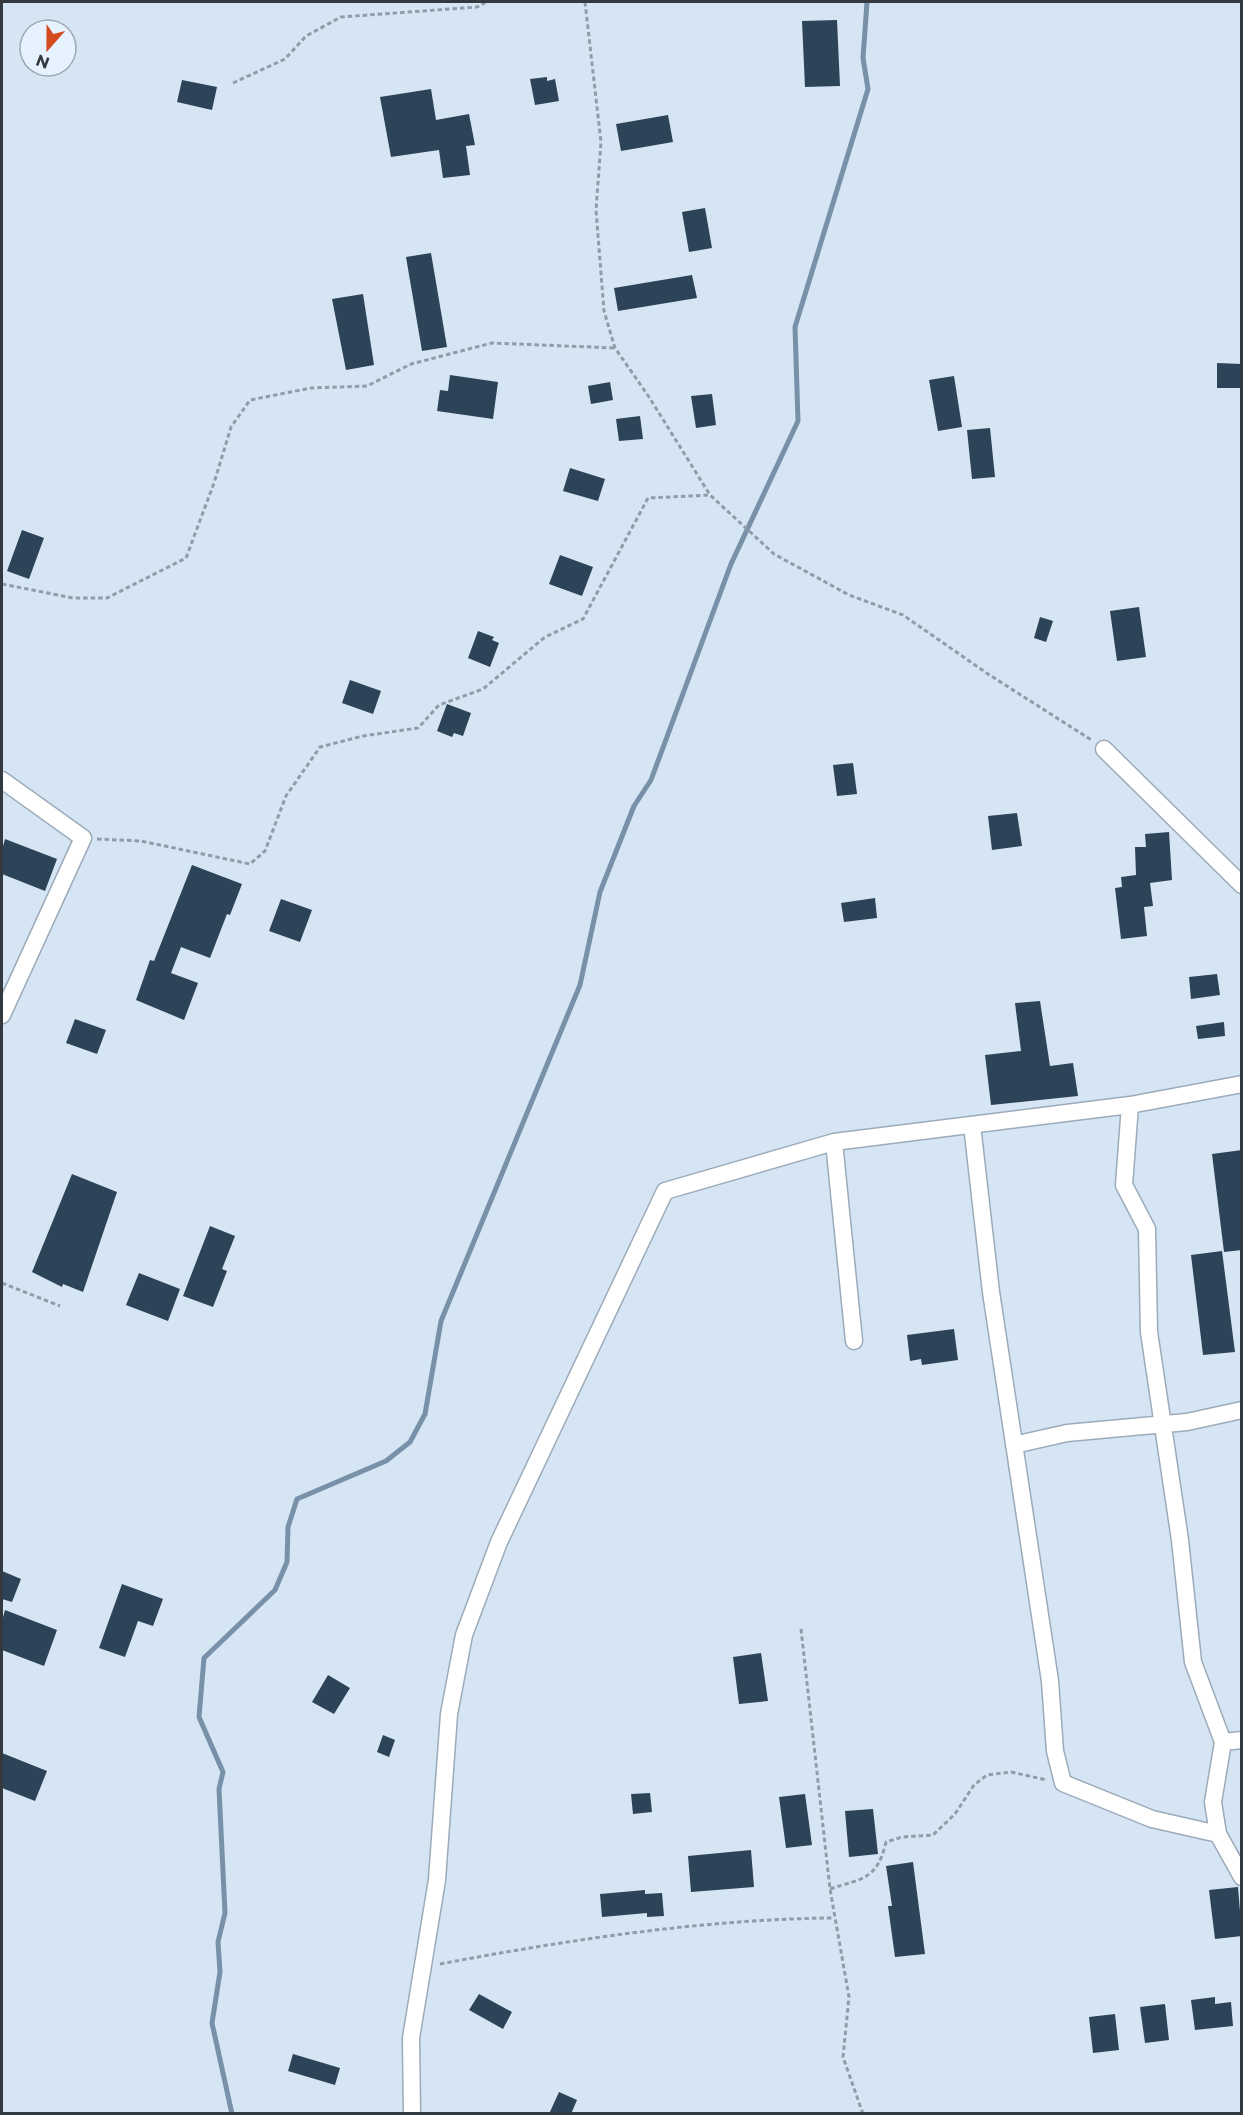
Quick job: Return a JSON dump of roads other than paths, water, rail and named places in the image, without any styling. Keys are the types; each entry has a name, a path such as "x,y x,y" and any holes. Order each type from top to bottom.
{"street":[{"path":"1104,748 1242,885"},
{"path":"2,780 83,838 2,1015"},
{"path":"412,2114 411,2038 437,1880 449,1714 464,1635 499,1542 664,1191 834,1142 1130,1105 1242,1084"},
{"path":"1130,1105 1124,1185 1147,1229 1149,1332 1180,1540 1192,1662 1223,1742 1213,1802 1218,1834 1242,1877"},
{"path":"972,1125 991,1292 1050,1681 1055,1751 1063,1783 1152,1819 1218,1834"},
{"path":"834,1142 854,1341"},
{"path":"1014,1445 1066,1433 1162,1422 1187,1422 1242,1410"},
{"path":"1223,1742 1242,1740"}],"waterway":[{"path":"232,2114 212,2023 220,1972 218,1942 225,1913 219,1789 223,1772 199,1717 204,1658 275,1590 287,1562 288,1527 297,1499 386,1461 410,1442 425,1414 441,1321 580,985 600,892 634,806 651,780 731,564 798,421 795,327 868,89 863,58 867,2"}]}
